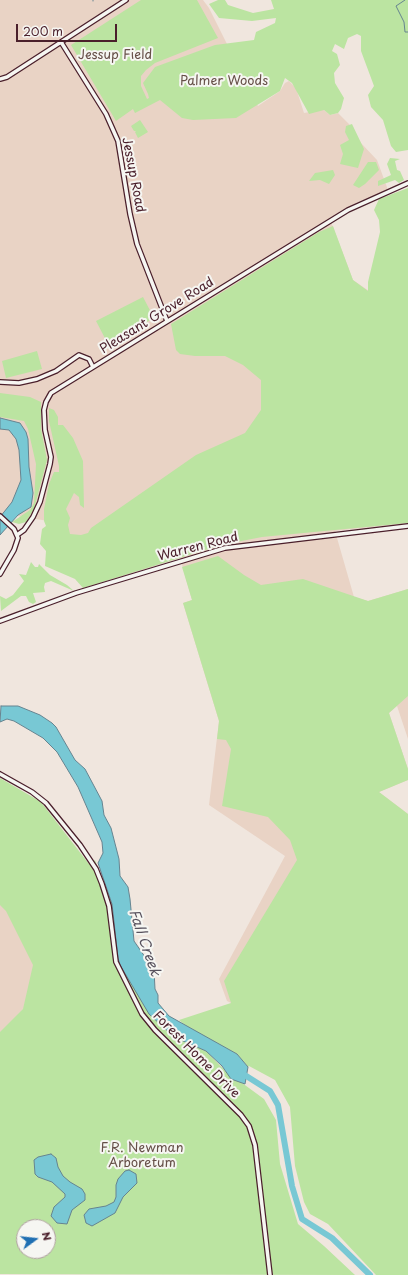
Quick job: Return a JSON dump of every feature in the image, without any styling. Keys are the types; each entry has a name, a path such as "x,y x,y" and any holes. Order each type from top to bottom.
{"street":[{"path":"0,79 7,77 126,0"},
{"name":"Jessup Road","path":"61,42 106,114 118,141 130,214 137,244 167,321"},
{"name":"Pleasant Grove Road","path":"17,535 24,530 40,502 51,457 44,420 45,406 48,398 56,390 348,210 408,184"},
{"path":"0,382 19,383 37,379 56,371 80,355 89,359 94,366"},
{"path":"0,516 12,527 17,535 14,550 0,574"},
{"name":"Warren Road","path":"0,621 76,593 225,548 408,526"},
{"name":"Forest Home Drive","path":"0,774 32,792 46,803 80,845 96,869 102,884 109,906 116,962 142,1014 155,1030 241,1114 249,1126 255,1145 270,1275"}],"shaded area":[{"path":"0,0 203,0 209,8 258,106 280,91 285,83 289,81 296,88 304,113 324,110 330,115 338,113 349,124 361,143 377,160 388,190 358,202 330,219 353,280 369,291 408,523 335,531 354,597 368,601 408,589 408,739 397,706 389,713 408,769 408,780 379,792 408,814 231,1003 227,1001 219,979 285,856 209,805 219,721 183,603 192,600 180,558 83,588 75,573 67,524 11,515 0,528"},
{"path":"0,800 47,830 30,1002 0,1034"}],"green space":[{"name":"Palmer Woods","path":"141,0 197,0 218,38 155,63 146,70 141,76 141,86 147,99 149,98 148,94 143,83 155,67 215,45 254,40 256,32 275,23 276,18 252,21 219,18 209,4 218,0 225,0 228,5 253,13 274,9 271,0 408,0 408,150 396,152 391,146 383,120 371,107 368,95 374,86 361,51 361,36 357,34 348,38 344,49 335,44 332,51 337,54 340,65 334,73 335,83 344,98 341,109 338,113 330,115 324,110 309,114 292,83 285,78 280,91 236,118 193,120 182,118 160,100 135,113 133,109 116,121 71,45"},
{"path":"140,120 148,132 138,138 135,132 136,131 134,131 131,126"},
{"path":"352,124 364,149 358,168 340,164 343,154 340,145 349,140 345,132 346,126"},
{"path":"390,158 400,159 395,161 397,170 400,171 404,180 399,183 395,180 378,186 378,181 391,175 387,164"},
{"path":"368,162 376,162 379,170 359,188 353,185"},
{"path":"333,170 335,175 329,184 320,180 309,181 315,173"},
{"path":"408,188 408,523 262,537 221,545 83,588 75,579 45,566 46,551 40,544 42,529 46,526 44,521 44,509 49,484 54,472 59,472 49,421 49,408 54,410 58,417 58,425 63,425 73,438 83,461 84,508 80,505 79,497 74,493 66,509 70,518 68,525 70,534 81,535 88,533 91,528 196,455 245,433 261,410 261,380 243,365 225,356 195,356 180,354 176,350 171,324 319,232 333,226 353,280 368,291 368,282 380,232 379,220 374,210 379,199"},
{"path":"143,297 154,318 108,344 96,321"},
{"path":"37,351 42,369 6,378 2,361"},
{"path":"0,393 30,397 41,402 41,429 47,460 34,509 26,522 19,524 12,522 30,510 34,503 36,464 28,429 24,421 0,417"},
{"path":"218,556 244,575 261,585 303,579 368,601 408,589 408,696 389,713 408,769 408,780 379,792 408,814 408,1275 376,1275 328,1224 310,1214 304,1202 295,1166 290,1107 275,1080 249,1066 248,1067 237,1054 188,1028 179,1020 231,1003 224,981 297,860 290,840 268,817 222,806 231,749 226,740 217,739 219,721 183,603 192,600 182,567"},
{"path":"31,562 35,567 38,567 39,564 50,575 74,591 51,581 45,583 45,592 33,593 36,602 33,604 29,602 26,596 21,596 1,611 0,596 6,599 13,595 24,581 19,574 26,575"},
{"name":"F.R. Newman Arboretum","path":"0,778 41,802 89,864 95,860 112,904 120,965 162,1027 174,1037 206,1051 234,1080 238,1080 264,1099 276,1120 280,1164 298,1224 355,1275 0,1274 0,1032 23,1009 33,965 6,911 0,905"}],"water":[{"path":"0,418 20,423 26,432 33,493 31,507 18,515 0,535 0,517 12,502 21,480 19,450 16,439 9,430 0,429"},
{"path":"1,706 18,706 40,715 52,723 56,727 75,760 85,769 102,801 104,815 111,828 119,859 120,876 128,887 134,941 154,970 155,989 158,995 158,1003 169,1016 237,1054 248,1067 245,1084 231,1079 222,1066 206,1051 174,1037 149,1014 120,965 112,904 98,863 103,853 102,842 78,787 57,752 43,738 14,721 7,719 0,722"},
{"path":"51,1154 56,1158 58,1167 63,1176 82,1189 85,1194 85,1200 72,1210 67,1224 57,1223 56,1219 54,1219 51,1216 54,1207 65,1197 65,1194 52,1182 38,1177 35,1174 34,1160 38,1157"},
{"path":"129,1170 136,1174 137,1183 123,1197 115,1213 92,1226 86,1223 84,1215 89,1209 106,1206 114,1202 118,1179 125,1171"}],"waterway":[{"path":"405,0 396,6 404,22 405,32 408,32"},
{"name":"Fall Creek","path":"240,1072 270,1091 278,1105 292,1186 302,1219 332,1238 370,1275"}],"park label":[{"name":"Jessup Field","path":"115,55"}]}
